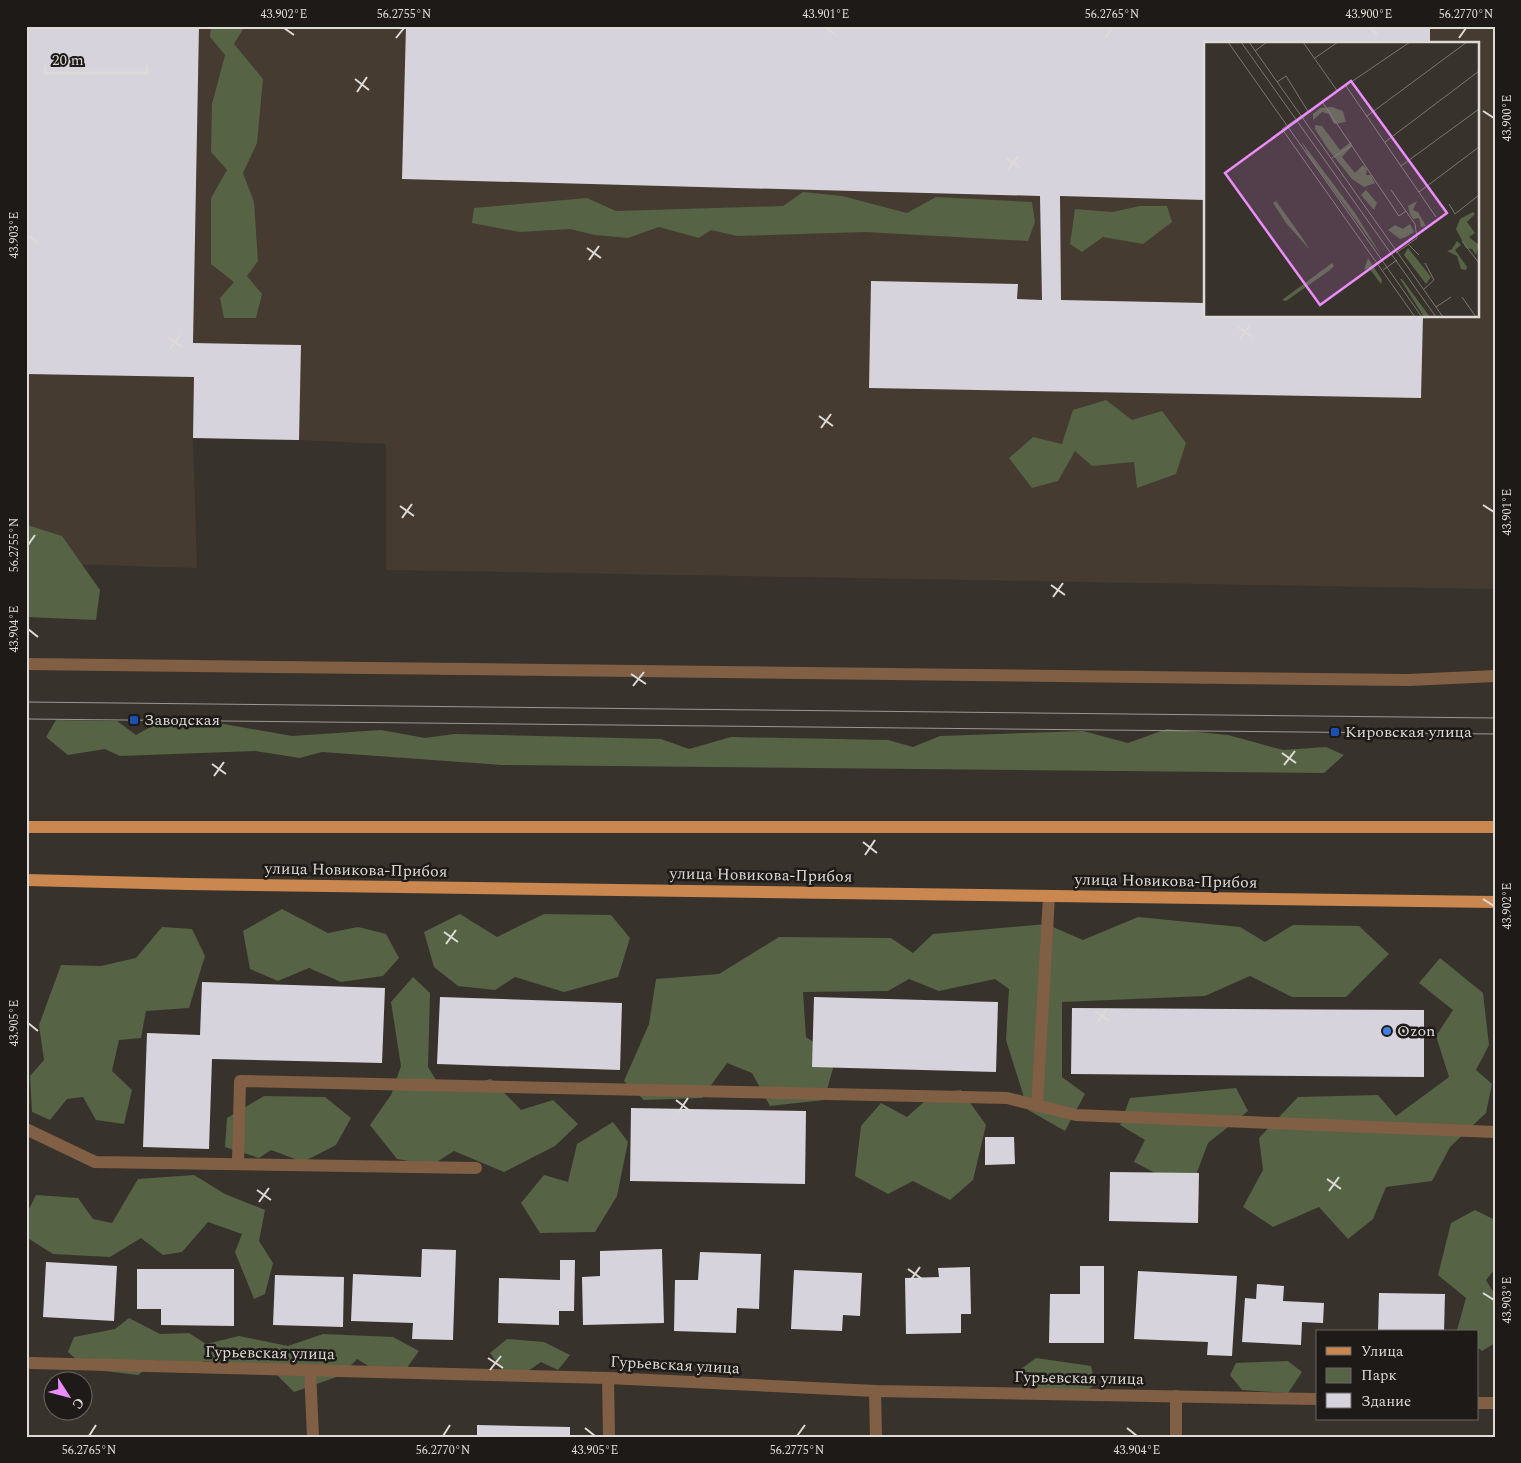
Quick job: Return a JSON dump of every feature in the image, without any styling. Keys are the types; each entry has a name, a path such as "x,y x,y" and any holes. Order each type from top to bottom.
{"main road":[{"path":"26,827 1495,827"},
{"name":"улица Новикова-Прибоя","path":"26,880 188,884 1495,902"}],"street":[{"path":"26,664 1409,680 1495,676"},
{"path":"1037,1106 1049,896"},
{"path":"238,1164 240,1081 1007,1098 1076,1115 1495,1132"},
{"path":"26,1129 95,1162 476,1168"},
{"name":"Гурьевская улица","path":"30,1363 608,1378 875,1391 1316,1399"},
{"path":"310,1370 313,1437"},
{"path":"608,1378 609,1437"},
{"path":"875,1391 876,1437"},
{"path":"1176,1396 1176,1437"},
{"path":"1478,1402 1495,1403"}],"shaded area":[{"path":"26,26 1495,26 1495,589 386,570 386,444 193,438 197,568 26,563"}],"green space":[{"path":"211,26 245,26 234,44 263,79 257,143 243,173 254,202 258,261 247,276 262,294 256,318 224,318 220,298 234,282 211,264 211,198 227,170 211,152 212,104 225,55 210,37"},
{"path":"803,192 842,196 907,213 936,197 1032,202 1035,222 1028,241 865,232 737,236 711,230 699,238 659,227 628,238 595,235 570,229 520,232 472,223 474,208 587,198 616,211 783,206"},
{"path":"1140,206 1167,206 1172,222 1143,244 1103,237 1082,252 1070,244 1075,209 1112,212"},
{"path":"1106,400 1132,420 1162,411 1186,443 1176,474 1137,488 1134,462 1092,466 1075,451 1058,481 1032,488 1009,458 1033,437 1062,444 1073,410"},
{"path":"27,525 62,536 100,590 96,620 26,617"},
{"path":"56,720 117,721 136,735 156,724 218,723 292,736 381,730 425,738 454,734 661,739 689,749 731,737 888,740 913,747 940,736 1083,731 1128,743 1167,729 1228,735 1283,750 1326,747 1344,755 1324,773 502,765 322,752 300,758 255,751 120,756 105,749 68,755 46,737"},
{"path":"282,909 328,933 358,927 386,934 399,958 383,976 341,982 309,968 278,981 250,969 243,931"},
{"path":"460,914 497,937 544,914 611,915 630,938 618,977 564,992 515,977 495,990 458,986 434,967 424,932"},
{"path":"1138,917 1240,927 1265,942 1293,925 1359,926 1389,954 1346,997 1292,997 1250,976 1205,996 1062,1002 1062,1077 1085,1094 1065,1131 1028,1110 1006,1040 1009,989 995,979 939,991 909,979 888,991 803,992 806,1037 836,1058 824,1100 770,1106 752,1073 727,1063 702,1098 644,1100 624,1081 649,1024 656,979 719,974 779,937 891,938 913,953 933,934 1046,924 1083,940"},
{"path":"162,927 192,929 205,956 189,1008 146,1011 141,1038 119,1040 112,1071 132,1090 124,1124 96,1120 83,1097 67,1099 50,1120 32,1112 30,1076 44,1060 39,1025 61,965 101,966 136,958"},
{"path":"1440,958 1483,993 1489,1045 1476,1070 1492,1084 1486,1113 1450,1147 1432,1181 1386,1187 1373,1219 1348,1239 1319,1207 1273,1227 1243,1207 1263,1170 1259,1138 1298,1097 1378,1095 1396,1116 1449,1077 1436,1036 1453,1010 1419,983"},
{"path":"413,977 430,993 428,1067 443,1091 491,1079 521,1110 553,1100 578,1124 555,1146 504,1172 454,1151 432,1165 397,1159 370,1125 391,1095 401,1066 391,1002"},
{"path":"1236,1088 1248,1111 1208,1143 1190,1191 1134,1162 1145,1140 1120,1125 1130,1098"},
{"path":"961,1090 986,1125 973,1180 950,1200 913,1181 888,1194 855,1176 861,1126 881,1103 907,1117 934,1093"},
{"path":"264,1096 325,1097 351,1118 336,1145 303,1162 271,1150 259,1158 225,1147 227,1118"},
{"path":"613,1122 628,1142 617,1196 595,1232 540,1233 521,1203 544,1175 568,1182 577,1144"},
{"path":"194,1175 225,1194 265,1210 259,1241 273,1263 265,1294 254,1299 235,1252 242,1234 208,1222 182,1252 163,1255 141,1238 110,1257 53,1254 26,1237 26,1215 36,1195 78,1198 93,1219 112,1223 138,1179"},
{"path":"1475,1210 1495,1220 1495,1269 1486,1280 1495,1295 1495,1343 1482,1351 1478,1348 1478,1330 1457,1330 1466,1298 1438,1275 1451,1223"},
{"path":"129,1318 160,1334 189,1333 206,1344 239,1336 288,1346 323,1334 393,1337 419,1351 406,1369 372,1368 357,1359 342,1375 294,1392 268,1366 203,1361 181,1373 158,1360 138,1375 87,1369 68,1352 74,1337 115,1329"},
{"path":"507,1339 544,1342 570,1355 558,1370 541,1362 528,1371 502,1370 490,1353"},
{"path":"1036,1358 1091,1366 1095,1384 1077,1399 1028,1386 1021,1369"},
{"path":"1288,1361 1302,1372 1288,1393 1242,1390 1230,1375 1236,1363"}],"building":[{"path":"26,26 199,26 193,343 301,345 299,440 193,438 194,377 26,374"},
{"path":"406,26 1430,26 1430,42 1204,42 1204,200 1060,196 1061,300 1204,303 1204,318 1423,318 1421,398 869,388 871,281 1018,284 1017,299 1042,300 1040,196 402,179"},
{"path":"202,982 385,988 382,1063 212,1059 209,1149 143,1147 147,1033 200,1035"},
{"path":"440,997 622,1003 620,1070 437,1064"},
{"path":"814,997 998,1002 996,1072 812,1067"},
{"path":"1072,1008 1424,1010 1424,1077 1071,1074"},
{"path":"631,1108 806,1111 805,1184 630,1181"},
{"path":"985,1137 1014,1137 1015,1164 985,1165"},
{"path":"1110,1172 1199,1173 1198,1223 1109,1221"},
{"path":"422,1249 456,1250 453,1340 412,1339 413,1323 351,1321 353,1274 421,1277"},
{"path":"662,1249 664,1323 583,1325 582,1277 600,1276 600,1251"},
{"path":"700,1252 761,1254 759,1309 737,1308 736,1333 674,1331 675,1280 698,1280"},
{"path":"560,1260 575,1260 574,1311 559,1311 559,1325 498,1323 499,1278 560,1280"},
{"path":"46,1262 117,1266 114,1321 43,1317"},
{"path":"1080,1266 1104,1266 1104,1343 1049,1343 1050,1294 1080,1294"},
{"path":"970,1267 971,1314 961,1314 961,1333 906,1334 905,1278 939,1277 938,1268"},
{"path":"137,1269 234,1269 234,1326 161,1325 161,1309 137,1309"},
{"path":"794,1270 862,1273 860,1316 843,1315 842,1331 791,1329"},
{"path":"1138,1271 1237,1276 1232,1356 1207,1355 1208,1342 1134,1339"},
{"path":"275,1275 344,1277 343,1327 273,1325"},
{"path":"1257,1284 1284,1286 1283,1301 1324,1303 1323,1323 1302,1322 1301,1345 1242,1342 1245,1298 1256,1299"},
{"path":"1379,1293 1445,1294 1444,1330 1378,1330"},
{"path":"477,1425 570,1427 570,1437 477,1437"}],"tram line":[{"path":"26,702 1495,718"},
{"path":"26,719 1495,734"}],"place":[{"name":"Заводская","path":"134,720"},
{"name":"Кировская улица","path":"1335,732"},
{"name":"Ozon","path":"1387,1031"}]}
